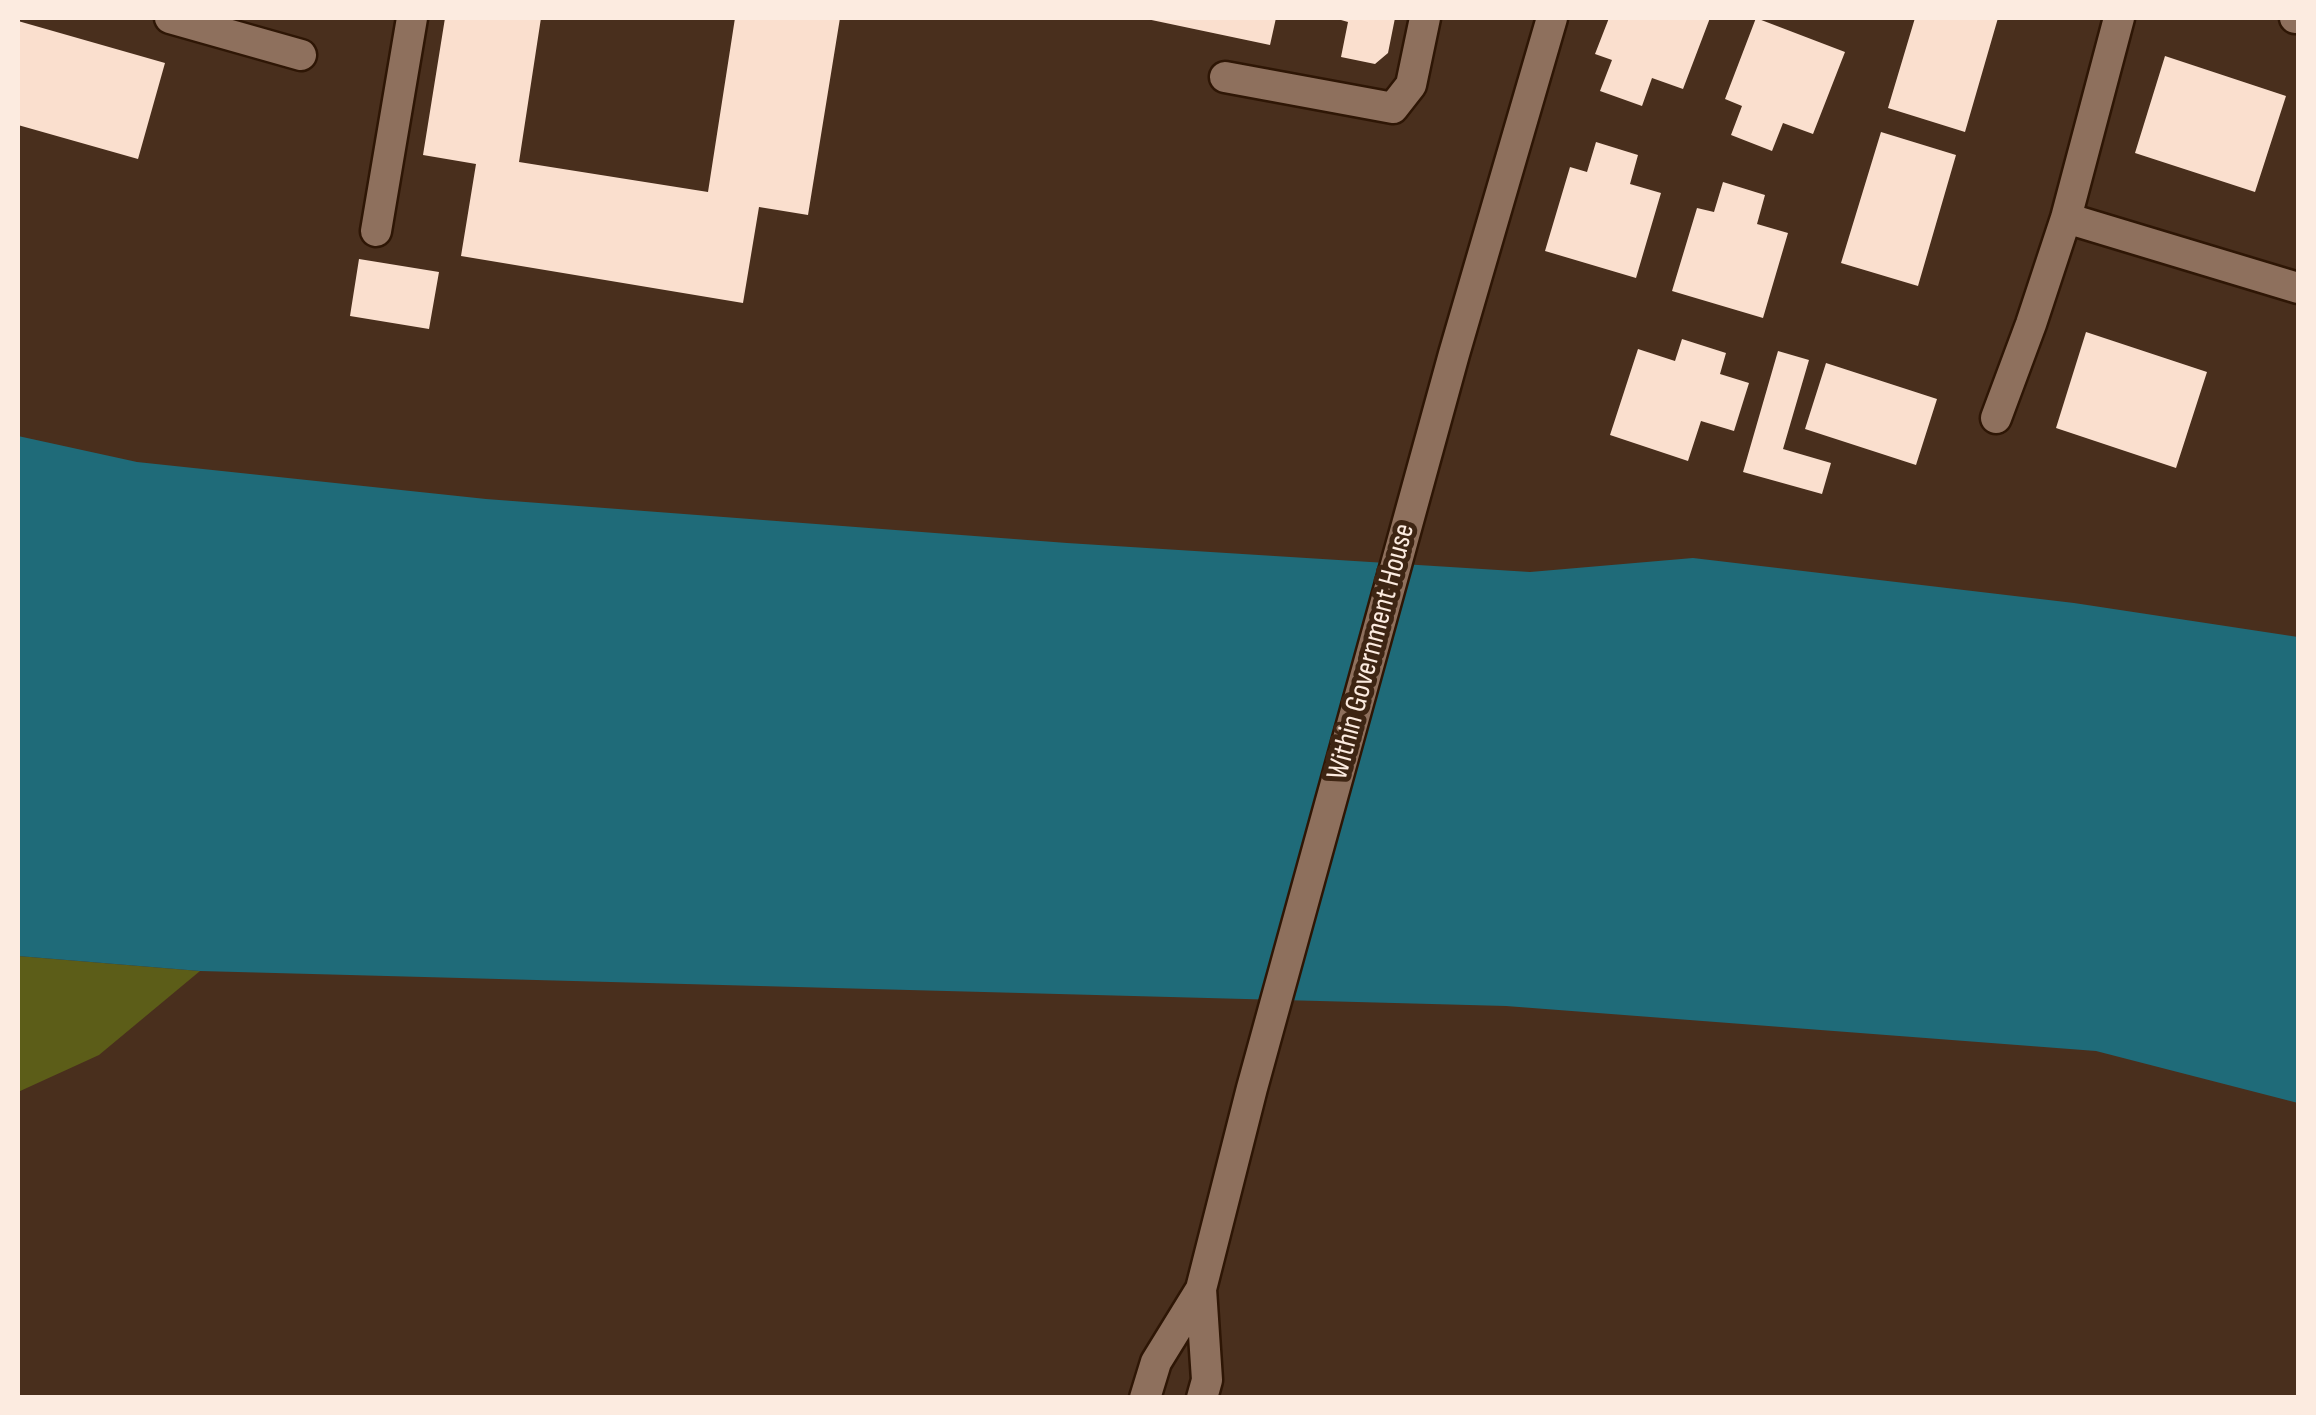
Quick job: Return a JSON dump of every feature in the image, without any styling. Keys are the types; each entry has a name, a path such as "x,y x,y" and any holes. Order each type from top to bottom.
{"street":[{"path":"376,231 412,18"},
{"path":"1225,77 1393,108 1412,85 1425,18"},
{"name":"Within Government House","path":"1201,1289 1252,1088 1454,354 1552,18"},
{"path":"1996,418 2066,218 2120,18"},
{"path":"179,19 302,55"},
{"path":"2066,218 2298,288"},
{"path":"1145,1398 1156,1362 1201,1289"},
{"path":"1201,1289 1207,1380 1202,1398"}],"shaded area":[{"path":"18,956 200,971 99,1055 18,1092"}],"water":[{"path":"18,436 137,462 486,499 1067,543 1530,572 1693,558 2074,603 2298,637 2298,1103 2096,1051 1506,1006 200,971 18,956"}],"building":[{"path":"445,18 541,18 519,162 708,192 735,18 840,18 808,215 759,207 743,303 461,256 476,164 423,155"},
{"path":"1142,18 1276,18 1270,45"},
{"path":"1334,18 1395,18 1388,53 1375,64 1341,57 1348,22"},
{"path":"1609,18 1710,18 1683,89 1652,78 1642,106 1600,91 1612,60 1595,54"},
{"path":"1756,18 1845,52 1813,134 1783,123 1772,151 1731,135 1742,106 1725,99"},
{"path":"1915,18 1998,18 1965,132 1888,108"},
{"path":"18,21 165,63 138,159 18,125"},
{"path":"2165,56 2286,96 2255,192 2135,153"},
{"path":"1881,132 1956,155 1918,286 1841,263"},
{"path":"1596,142 1638,155 1630,184 1661,193 1636,278 1545,251 1570,167 1587,172"},
{"path":"1723,182 1765,195 1757,224 1788,233 1763,318 1672,291 1697,208 1714,212"},
{"path":"359,259 439,272 429,329 350,316"},
{"path":"2086,332 2207,372 2176,468 2056,428"},
{"path":"1682,339 1726,353 1720,374 1749,383 1734,431 1701,421 1688,461 1610,435 1638,349 1675,361"},
{"path":"1778,351 1809,360 1783,449 1831,463 1822,494 1743,472"},
{"path":"1826,363 1937,399 1916,465 1805,429"}]}
